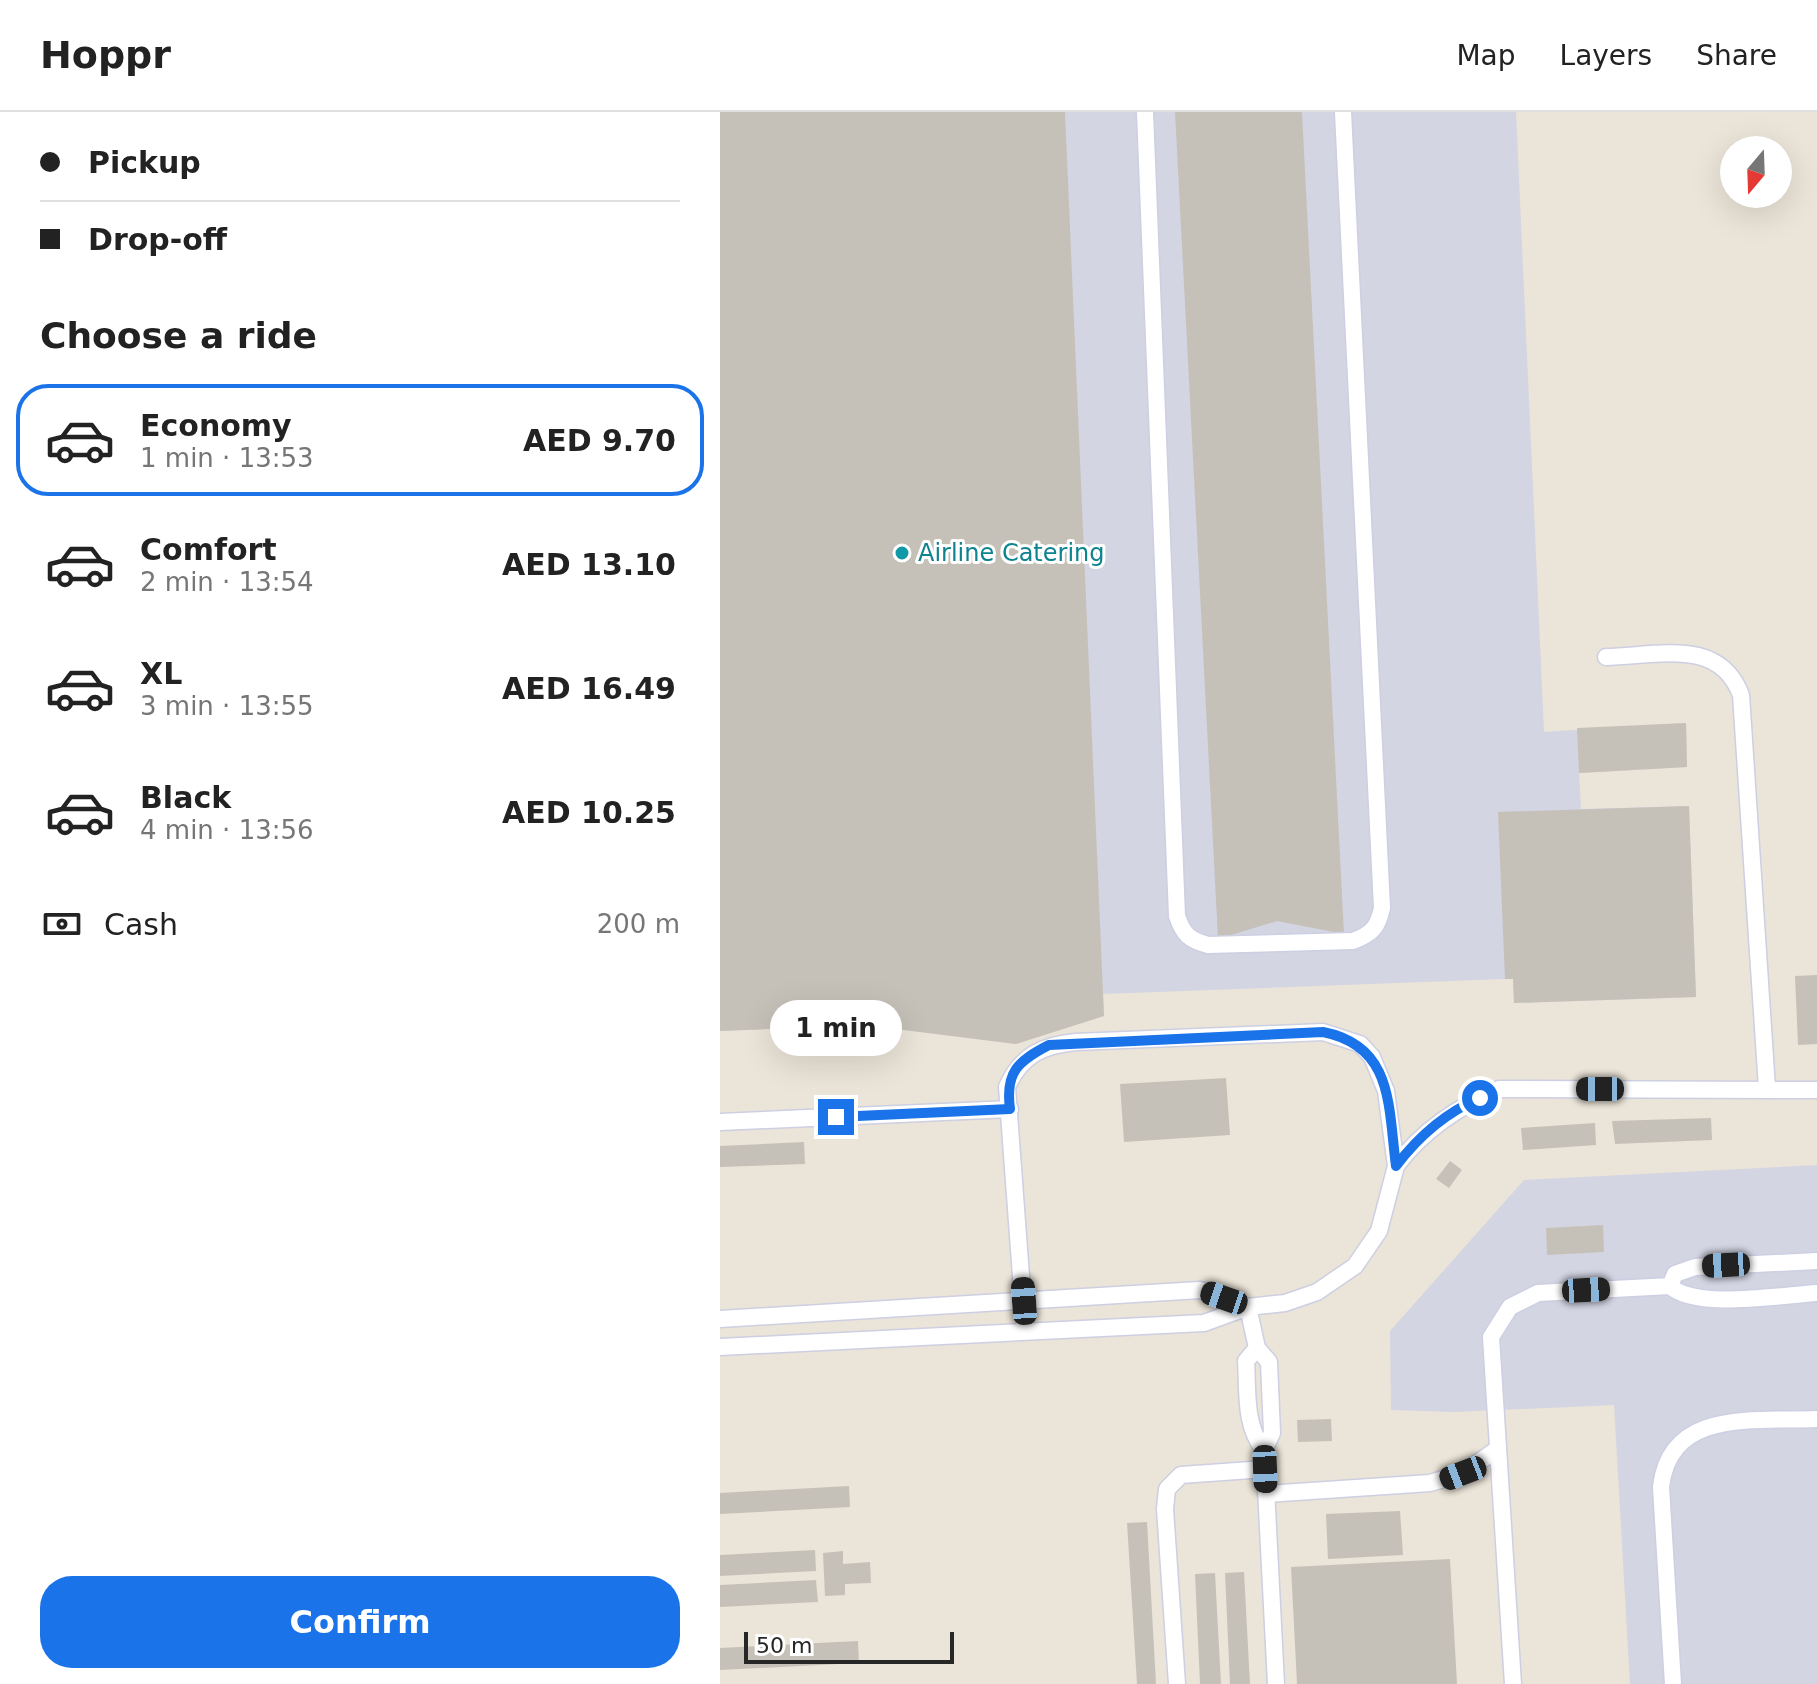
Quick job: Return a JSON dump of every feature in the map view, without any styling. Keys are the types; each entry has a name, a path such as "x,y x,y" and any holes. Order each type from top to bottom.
{"lane":[{"path":"1145,112 1177,916 1183,931 1192,940 1208,945 1353,941 1368,936 1378,924 1382,908 1343,112"},
{"path":"1606,657 1697,655 1713,659 1736,681 1741,695 1767,1088"},
{"path":"1025,1330 1007,1087 1014,1069 1049,1045 1323,1032 1351,1040 1372,1057 1386,1091 1396,1166"},
{"path":"720,1347 1204,1323 1248,1307 1285,1303 1317,1292 1355,1266 1379,1231 1396,1166 1411,1146 1461,1106 1499,1089 1817,1090"},
{"path":"720,1122 1010,1109"},
{"path":"1670,1286 1682,1269 1817,1261"},
{"path":"1513,1684 1491,1337 1510,1307 1538,1293 1670,1286 1677,1293 1698,1299 1817,1293"},
{"path":"720,1319 1200,1290 1248,1307"},
{"path":"1248,1307 1257,1348 1246,1361 1249,1410 1252,1435 1264,1450 1276,1684"},
{"path":"1673,1684 1661,1487 1667,1461 1683,1440 1706,1426 1817,1419"},
{"path":"1266,1494 1430,1483 1463,1473 1496,1450"},
{"path":"1177,1684 1165,1509 1167,1489 1181,1475 1265,1469"}],"shaded area":[{"path":"720,112 1516,112 1544,732 1686,723 1687,767 1579,773 1581,809 1689,806 1696,997 1514,1003 1513,979 1504,979 1103,994 1104,1016 1016,1044 864,1025 720,1031"},
{"path":"1817,1165 1817,1684 1630,1684 1614,1405 1454,1412 1391,1410 1390,1331 1524,1180"}],"building":[{"name":"Airline Catering","path":"720,112 1065,112 1104,1016 1016,1044 864,1025 720,1031"},
{"path":"1175,112 1302,112 1344,934 1277,921 1218,939"},
{"path":"1686,723 1687,767 1579,773 1577,728"},
{"path":"1689,806 1696,997 1514,1003 1513,979 1505,979 1498,812"},
{"path":"1817,975 1817,1044 1798,1045 1795,976"},
{"path":"1226,1078 1230,1135 1124,1142 1120,1084"},
{"path":"1711,1118 1712,1140 1615,1144 1612,1121"},
{"path":"1595,1123 1596,1145 1523,1150 1521,1128"},
{"path":"804,1142 805,1164 720,1167 720,1146"},
{"path":"1450,1161 1462,1170 1449,1188 1436,1179"},
{"path":"1603,1225 1604,1252 1547,1255 1546,1228"},
{"path":"1331,1419 1332,1441 1298,1442 1297,1420"},
{"path":"849,1486 850,1507 720,1514 720,1493"},
{"path":"1400,1511 1403,1555 1328,1559 1326,1514"},
{"path":"1147,1522 1156,1684 1137,1684 1127,1523"},
{"path":"815,1550 816,1571 720,1576 720,1555"},
{"path":"843,1551 843,1564 870,1562 871,1583 845,1584 845,1595 825,1596 823,1553"},
{"path":"1450,1559 1457,1684 1297,1684 1291,1567"},
{"path":"1244,1572 1250,1684 1230,1684 1225,1573"},
{"path":"1215,1573 1221,1684 1200,1684 1195,1574"},
{"path":"816,1580 818,1602 720,1607 720,1585"},
{"path":"858,1641 859,1663 720,1670 720,1648"}],"place":[{"name":"Airline Catering","path":"902,553"}],"route":[{"path":"836,1117 1010,1109 1007,1087 1014,1069 1030,1055 1049,1045 1323,1032 1360,1044 1372,1057 1386,1091 1396,1166 1411,1146 1431,1129 1461,1106 1480,1098"}]}
